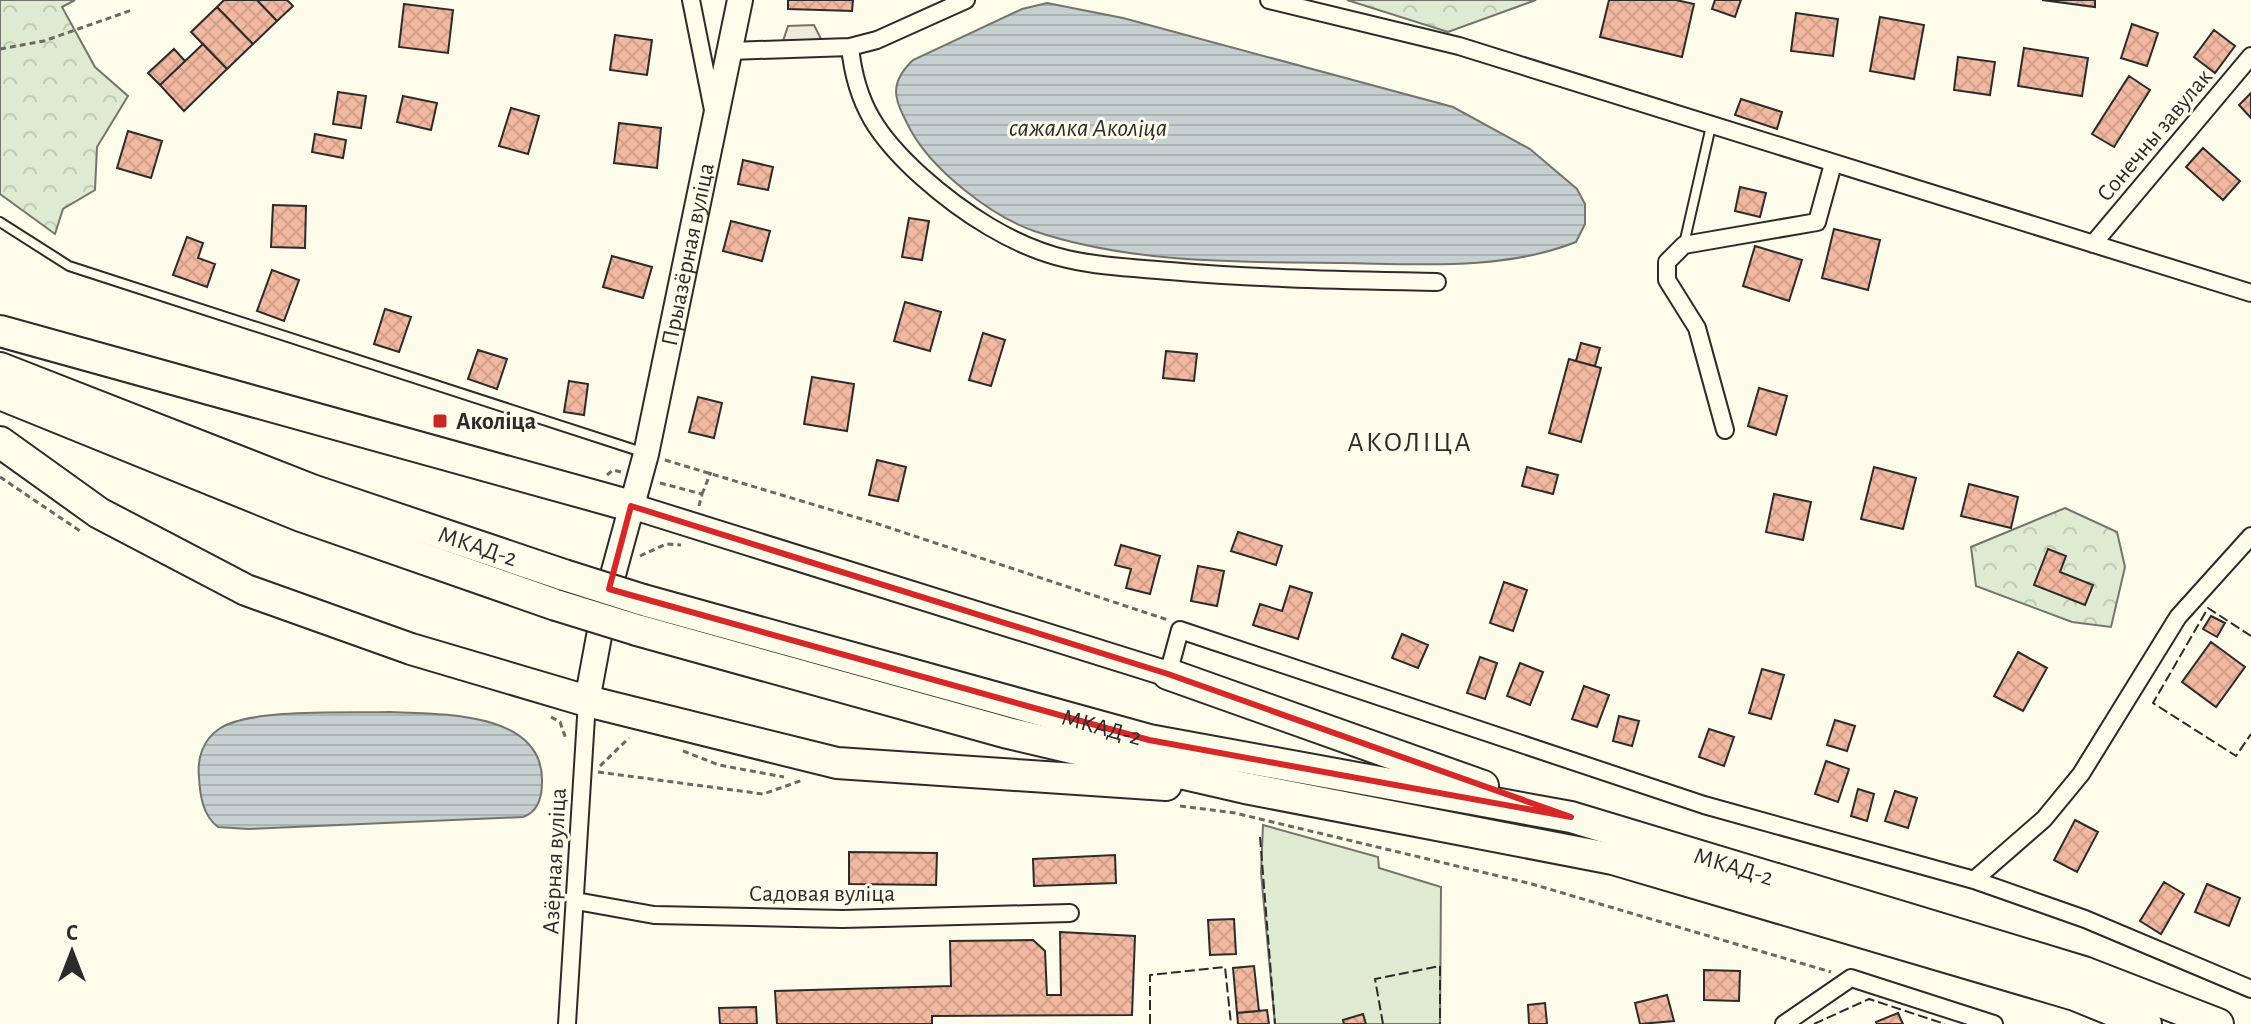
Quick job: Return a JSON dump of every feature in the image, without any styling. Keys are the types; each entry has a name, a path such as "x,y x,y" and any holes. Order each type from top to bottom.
{"highway":[{"path":"0,331 631,506"},
{"name":"МКАД-2","path":"0,368 312,490 643,600 1149,740 1571,817 2084,972 2218,1024"},
{"path":"0,394 301,516 637,630 1008,733 1245,788 1613,859 2075,995 2146,1024"},
{"path":"0,442 99,513 246,590 411,649 587,701 837,763 1050,779 1245,788"},
{"path":"1168,674 1571,817"}],"street":[{"path":"691,0 715,123"},
{"name":"Прыазёрная вуліца","path":"587,701 595,650 631,506 648,463 740,0"},
{"path":"730,51 850,47 877,40 966,0"},
{"path":"1269,0 1459,46 2251,293"},
{"path":"850,47 854,82 863,103 895,153 936,190 1020,243 1066,259 1110,266 1239,277 1437,282"},
{"name":"Сонечны завулак","path":"2093,244 2251,56"},
{"path":"1725,430 1697,328 1667,280 1667,262 1684,245 1817,222 1833,164"},
{"path":"631,506 1168,674 1180,630 1704,805 1974,880 2085,919 2251,989"},
{"path":"1974,880 2044,819 2081,774 2178,617 2251,536"},
{"name":"Азёрная вуліца","path":"567,1024 587,701"},
{"name":"Садовая вуліца","path":"576,901 654,915 685,916 843,919 1070,913"},
{"path":"1784,1024 1851,978 1994,1024"}],"lane":[{"path":"1684,245 1711,126"},
{"path":"0,222 69,266 648,463"}],"path":[{"path":"0,49 44,41 132,10"},
{"path":"648,463 702,494"},
{"path":"603,478 613,470 648,463 711,472 1161,616 1180,630"},
{"path":"638,558 666,544 688,545 711,472"},
{"path":"640,714 634,732 595,771 763,794 814,776 782,777 719,765 677,749"},
{"path":"1177,806 1235,813 1532,884 1851,978"}],"highlighted area":[{"path":"631,506 1168,674 1571,817 1149,740 609,589"}],"green space":[{"path":"0,0 75,0 62,7 95,67 128,96 97,147 95,190 63,209 55,234 0,194"},
{"path":"1347,0 1536,0 1448,32"},
{"path":"2065,508 2117,532 2125,567 2111,627 2072,622 1976,586 1971,547"},
{"path":"1263,825 1378,857 1379,868 1441,887 1440,1024 1275,1024 1261,873"}],"shaded area":[{"path":"814,25 822,41 783,41 788,26"}],"water":[{"name":"сажалка Аколіца","path":"1047,3 1123,18 1453,107 1530,149 1577,189 1585,204 1585,224 1576,242 1548,251 1519,258 1460,264 1186,259 1109,250 1034,231 982,203 933,160 910,129 900,110 896,93 899,77 913,60 1022,9"},
{"path":"390,712 461,716 508,729 526,741 538,759 542,788 536,808 523,817 248,829 218,827 209,817 201,798 199,763 205,744 219,729 233,722 276,715"}],"building":[{"path":"224,0 257,0 277,21 253,44 217,7"},
{"path":"257,0 287,0 293,6 277,21"},
{"path":"788,0 853,0 852,11 788,9"},
{"path":"1609,0 1676,0 1694,4 1682,57 1600,37"},
{"path":"1715,0 1741,0 1735,17 1712,9"},
{"path":"2042,0 2095,0 2095,7"},
{"path":"404,4 453,10 448,53 399,47"},
{"path":"217,7 253,44 227,69 191,32"},
{"path":"1796,13 1838,19 1833,56 1791,51"},
{"path":"1880,17 1924,25 1914,79 1870,71"},
{"path":"2132,24 2158,33 2147,66 2121,58"},
{"path":"2214,30 2235,46 2215,73 2194,57"},
{"path":"615,35 652,40 647,75 610,70"},
{"path":"203,44 227,69 184,111 160,85"},
{"path":"2024,48 2088,58 2082,96 2018,86"},
{"path":"174,49 185,61 160,85 148,73"},
{"path":"1958,57 1995,62 1990,95 1954,90"},
{"path":"2129,76 2150,90 2114,147 2092,134"},
{"path":"338,92 366,96 361,128 333,124"},
{"path":"2251,93 2251,118 2239,105"},
{"path":"403,96 437,103 431,130 397,122"},
{"path":"1741,99 1782,112 1777,129 1735,115"},
{"path":"511,108 539,116 528,154 499,146"},
{"path":"619,123 661,128 657,168 614,163"},
{"path":"128,131 162,141 151,178 117,168"},
{"path":"315,134 346,140 343,158 312,152"},
{"path":"2203,148 2240,181 2223,200 2186,167"},
{"path":"743,160 773,167 768,190 738,184"},
{"path":"1740,187 1766,193 1760,217 1735,211"},
{"path":"273,205 306,206 305,248 271,247"},
{"path":"909,218 929,221 922,260 902,257"},
{"path":"731,221 770,231 762,261 723,251"},
{"path":"1834,229 1880,240 1868,290 1822,278"},
{"path":"187,237 203,243 198,258 215,264 207,287 173,275"},
{"path":"1755,246 1802,260 1789,301 1743,286"},
{"path":"612,256 652,267 643,298 603,287"},
{"path":"272,270 299,280 284,321 257,311"},
{"path":"905,302 941,312 930,351 894,341"},
{"path":"385,309 411,317 399,352 374,344"},
{"path":"983,333 1005,340 991,386 969,380"},
{"path":"1581,343 1600,348 1595,366 1576,361"},
{"path":"478,350 507,359 497,389 468,379"},
{"path":"1166,351 1197,354 1194,381 1163,378"},
{"path":"1569,359 1601,368 1581,442 1549,433"},
{"path":"812,377 854,384 847,431 804,424"},
{"path":"569,381 588,384 584,415 564,412"},
{"path":"1759,388 1787,396 1776,435 1748,426"},
{"path":"698,397 722,403 714,438 689,432"},
{"path":"877,460 906,467 898,501 869,495"},
{"path":"1527,467 1558,475 1553,494 1522,486"},
{"path":"1874,467 1916,478 1903,529 1861,519"},
{"path":"1969,484 2018,497 2011,528 1961,516"},
{"path":"1774,494 1811,502 1803,540 1766,532"},
{"path":"1238,532 1282,546 1276,565 1231,551"},
{"path":"1121,545 1160,556 1150,594 1126,588 1131,569 1115,565"},
{"path":"2048,549 2066,556 2060,572 2093,585 2085,605 2034,585"},
{"path":"1198,566 1224,571 1217,606 1191,601"},
{"path":"1504,582 1527,590 1513,631 1490,623"},
{"path":"1290,586 1312,593 1298,639 1253,625 1260,604 1282,611"},
{"path":"2211,616 2225,623 2217,637 2203,629"},
{"path":"1402,634 1428,645 1418,668 1392,658"},
{"path":"2211,642 2245,667 2216,707 2182,682"},
{"path":"2018,652 2047,668 2023,711 1994,696"},
{"path":"1480,657 1497,663 1485,699 1467,693"},
{"path":"1520,663 1543,672 1530,705 1507,696"},
{"path":"1762,669 1784,675 1771,719 1749,713"},
{"path":"1584,686 1609,695 1597,727 1572,719"},
{"path":"1619,716 1639,721 1632,746 1613,741"},
{"path":"1835,720 1855,726 1847,751 1827,745"},
{"path":"1709,729 1734,737 1724,766 1699,757"},
{"path":"1826,761 1849,769 1838,802 1815,794"},
{"path":"1858,789 1874,794 1867,821 1851,816"},
{"path":"1895,791 1917,798 1908,828 1885,821"},
{"path":"2075,820 2098,832 2077,872 2054,860"},
{"path":"849,852 937,853 936,885 849,884"},
{"path":"1115,855 1116,883 1034,886 1033,859"},
{"path":"2164,882 2184,894 2161,934 2140,921"},
{"path":"2207,884 2240,898 2229,926 2195,912"},
{"path":"1234,919 1236,954 1210,955 1208,920"},
{"path":"1060,932 1135,936 1132,1015 932,1016 932,1024 777,1024 775,991 951,986 950,941 1033,940 1045,951 1047,995 1061,995"},
{"path":"1254,966 1259,1011 1237,1013 1233,968"},
{"path":"1704,970 1740,971 1739,1001 1704,1000"},
{"path":"1667,995 1674,1021 1640,1024 1635,1003"},
{"path":"1545,1003 1547,1024 1529,1024 1528,1005"},
{"path":"756,1007 757,1024 720,1024 719,1008"},
{"path":"1267,1010 1269,1024 1238,1024 1237,1013"},
{"path":"1898,1013 1903,1024 1876,1022"},
{"path":"1363,1014 1366,1024 1344,1024 1343,1020"}],"fence":[{"path":"2251,636 2208,608 2153,703 2236,756 2251,734"},
{"path":"1260,837 1275,1024"},
{"path":"1383,1024 1375,979 1440,966 1440,1024"},
{"path":"1150,1024 1150,975 1225,967 1231,1024"},
{"path":"1814,1024 1869,999 1945,1024"}],"place":[{"name":"Аколіца","path":"440,421"}],"district":[{"name":"АКОЛІЦА","path":"1410,441"}]}
